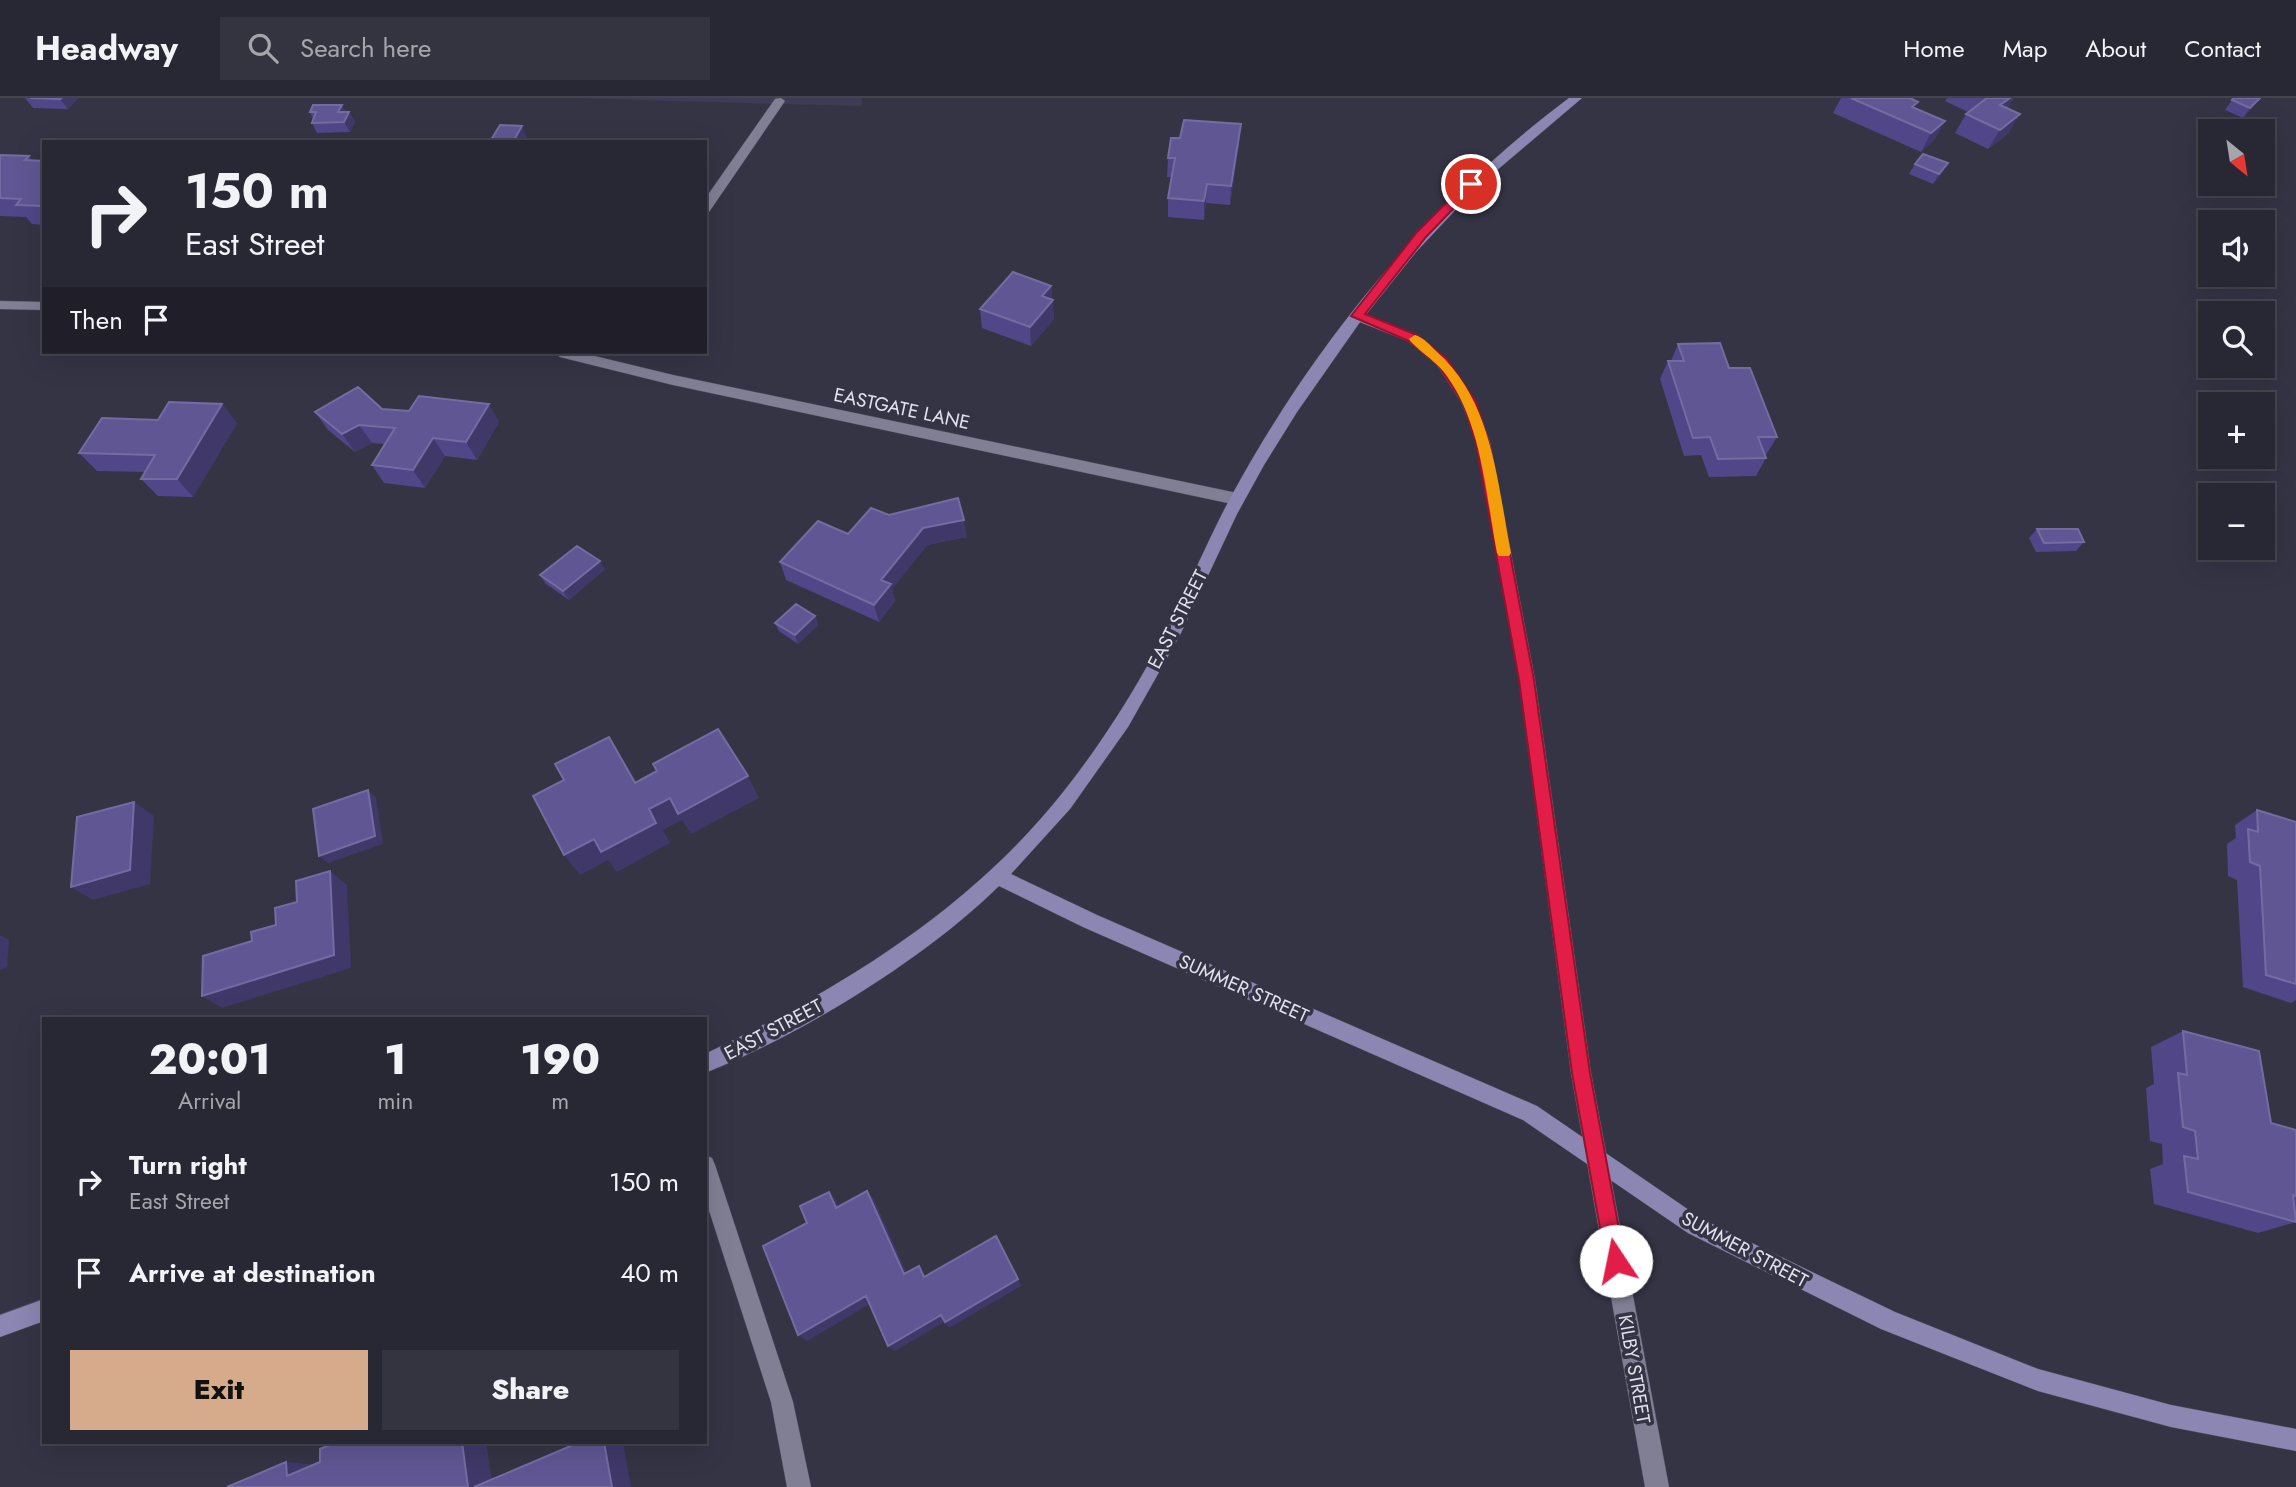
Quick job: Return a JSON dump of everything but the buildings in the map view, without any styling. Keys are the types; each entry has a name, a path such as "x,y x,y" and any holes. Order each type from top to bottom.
{"main road":[{"name":"EAST STREET","path":"707,1063 793,1020 871,972 957,913 997,876 1066,803 1113,735 1171,636 1237,499 1289,412 1357,316 1422,234 1452,202 1522,139 1576,98"},
{"name":"SUMMER STREET","path":"997,876 1090,921 1530,1113 1695,1226 1826,1292 1966,1353 2038,1380 2110,1401 2296,1440"},
{"path":"0,1326 42,1311"}],"street":[{"path":"707,206 780,100"},
{"path":"0,305 42,306"},
{"name":"KILBY STREET","path":"1357,316 1413,338 1442,362 1469,402 1483,443 1527,680 1581,1073 1657,1487"},
{"name":"EASTGATE LANE","path":"581,354 601,356 673,380 1237,499"},
{"path":"707,1171 782,1402 799,1487"}],"shaded area":[{"path":"573,98 862,98 862,106 746,103"}],"slow traffic":[{"path":"1415,339 1450,371 1469,402 1483,443 1504,553"}],"route":[{"path":"1471,184 1422,234 1357,316 1404,333 1442,362 1460,384 1483,443 1527,680 1581,1073 1616,1261"}]}
